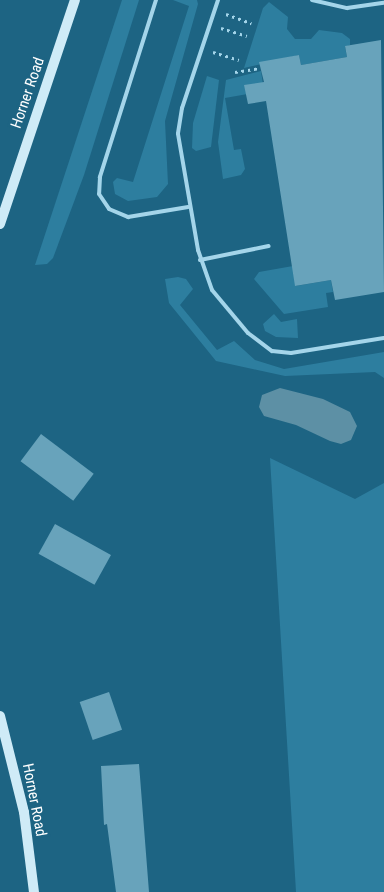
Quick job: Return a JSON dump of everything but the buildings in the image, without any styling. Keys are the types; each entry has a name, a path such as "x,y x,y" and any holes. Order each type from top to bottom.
{"main road":[{"name":"Horner Road","path":"0,224 75,0"},
{"name":"Horner Road","path":"0,716 24,812 34,892"}],"lane":[{"path":"156,0 100,177 99,194 109,209 128,217 188,206"},
{"path":"218,0 202,48 178,134 188,206 200,260 220,302 248,333 272,351 292,353 384,338"},
{"path":"312,0 347,8 384,3"},
{"path":"200,260 269,246"}],"path":[{"path":"215,10 251,22"},
{"path":"210,24 247,36"},
{"path":"202,48 239,60"},
{"path":"235,72 260,68"}],"shaded area":[{"path":"122,0 139,0 84,175 53,258 47,264 35,265"},
{"path":"173,0 197,0 198,4 165,121 168,184 157,197 128,201 115,194 113,182 117,178 133,182 189,6"},
{"path":"269,2 288,17 287,29 295,39 311,39 319,30 342,33 350,39 350,45 345,47 347,57 301,65 299,55 244,68 263,8"},
{"path":"261,71 264,91 225,98 234,150 241,149 245,169 241,175 223,179 218,142 226,80"},
{"path":"207,76 219,80 211,147 196,151 192,148 193,123"},
{"path":"293,266 296,286 331,280 333,292 326,293 328,307 284,314 254,279 259,272"},
{"path":"178,277 186,279 193,289 180,305 217,350 234,341 255,360 284,369 384,352 384,378 375,372 285,376 216,361 169,303 165,279"},
{"path":"274,314 281,322 297,319 298,338 276,337 265,331 263,324"},
{"path":"280,388 323,399 350,412 357,426 351,440 341,444 330,441 296,425 264,416 259,407 262,395"},
{"path":"270,458 355,499 384,483 384,892 296,892"}]}
